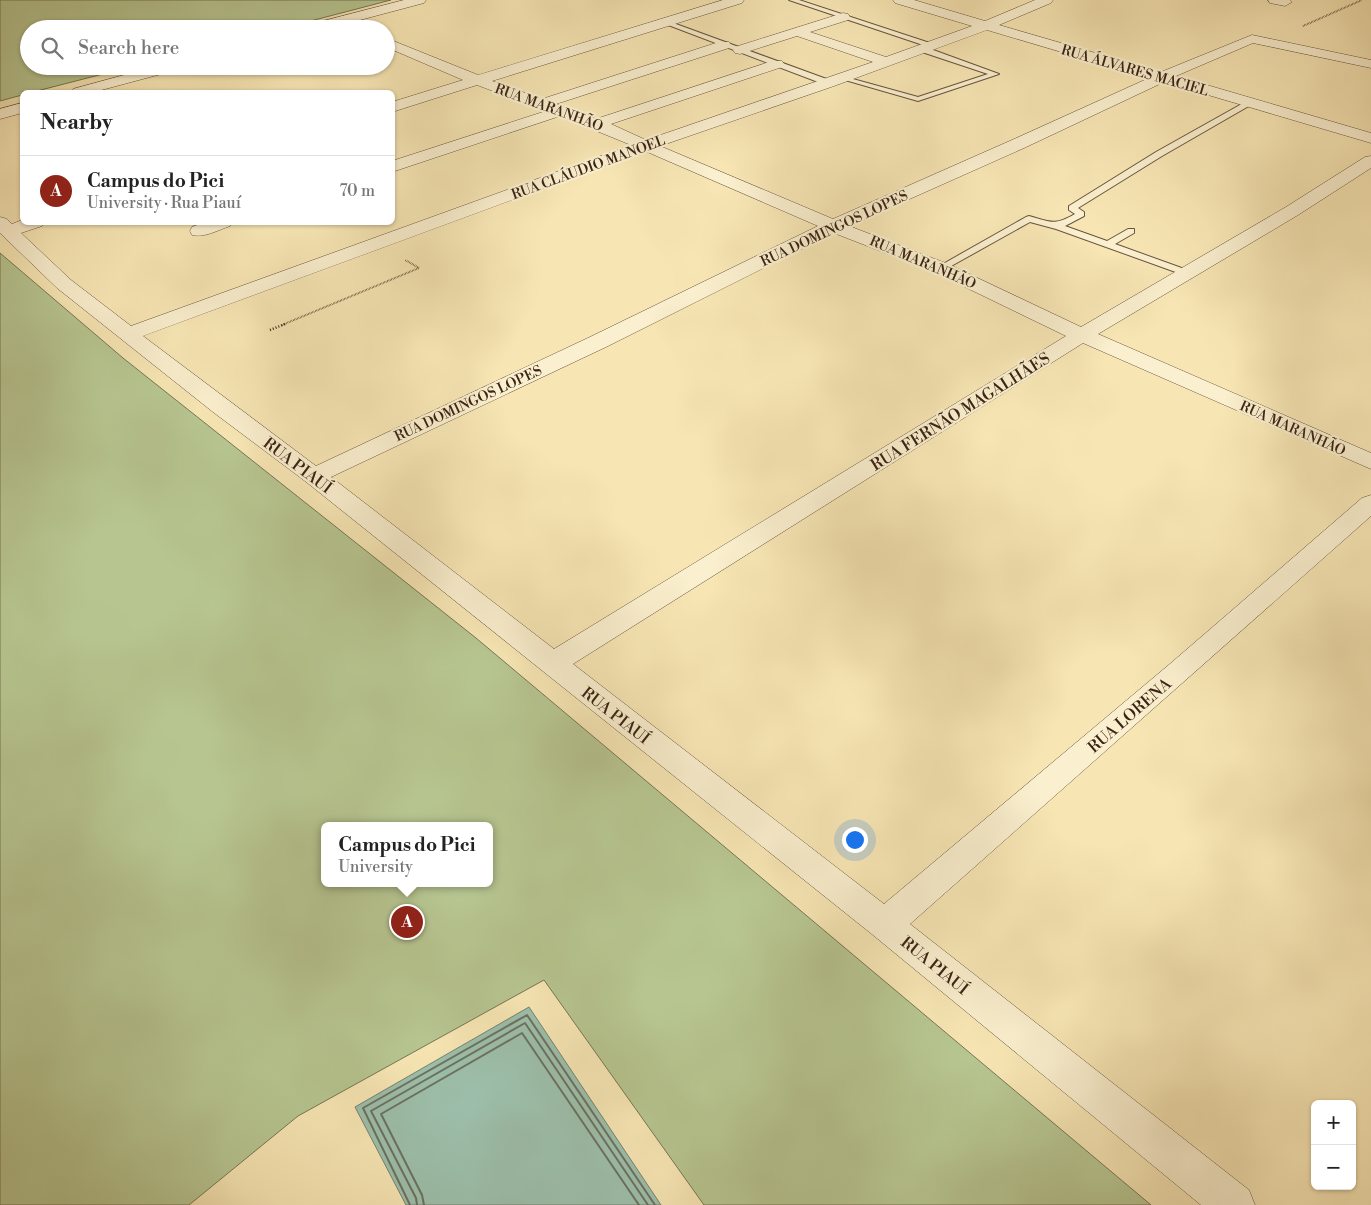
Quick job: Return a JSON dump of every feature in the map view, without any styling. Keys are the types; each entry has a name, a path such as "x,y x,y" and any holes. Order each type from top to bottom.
{"street":[{"path":"342,20 419,0"},
{"path":"698,0 718,6"},
{"path":"395,106 737,0"},
{"name":"RUA ÁLVARES MACIEL","path":"900,0 1371,138"},
{"name":"RUA CLÁUDIO MANOEL","path":"129,334 378,245 646,145 927,47 1046,0"},
{"path":"740,50 843,17"},
{"path":"797,32 884,61"},
{"name":"RUA DOMINGOS LOPES","path":"314,476 598,342 833,226 1018,144 1162,77 1252,39 1371,64"},
{"path":"541,104 724,45"},
{"name":"RUA MARANHÃO","path":"395,46 476,80 596,124 833,226 941,268 1082,335 1371,462"},
{"path":"596,124 777,64"},
{"path":"85,90 141,75"},
{"path":"0,114 20,109"},
{"path":"395,166 561,111"},
{"name":"RUA FERNÃO MAGALHÃES","path":"551,664 1082,335 1371,161"},
{"path":"199,231 216,225"},
{"name":"RUA PIAUÍ","path":"15,226 64,284 221,407 314,476 885,925 1234,1205"},
{"name":"RUA LORENA","path":"885,925 1181,670 1371,503"}],"lane":[{"path":"665,22 777,64 918,99 995,74 927,47 792,0"},
{"path":"941,268 1029,219 1052,227 1059,226 1081,214 1072,208 1159,154 1250,103"},
{"path":"1059,226 1187,273"},
{"path":"1108,244 1131,231"}],"path":[{"path":"1303,26 1362,0"},
{"path":"270,330 419,268 378,245"}],"green space":[{"path":"0,0 391,0 314,20 20,20 20,75 99,75 41,90 20,90 20,96 0,101"},
{"path":"0,253 123,358 476,638 1151,1205 704,1205 544,980 298,1116 189,1205 0,1205"}],"water":[{"path":"529,1007 661,1205 406,1205 355,1107"}],"place":[{"name":"Campus do Pici","path":"407,922"}]}
